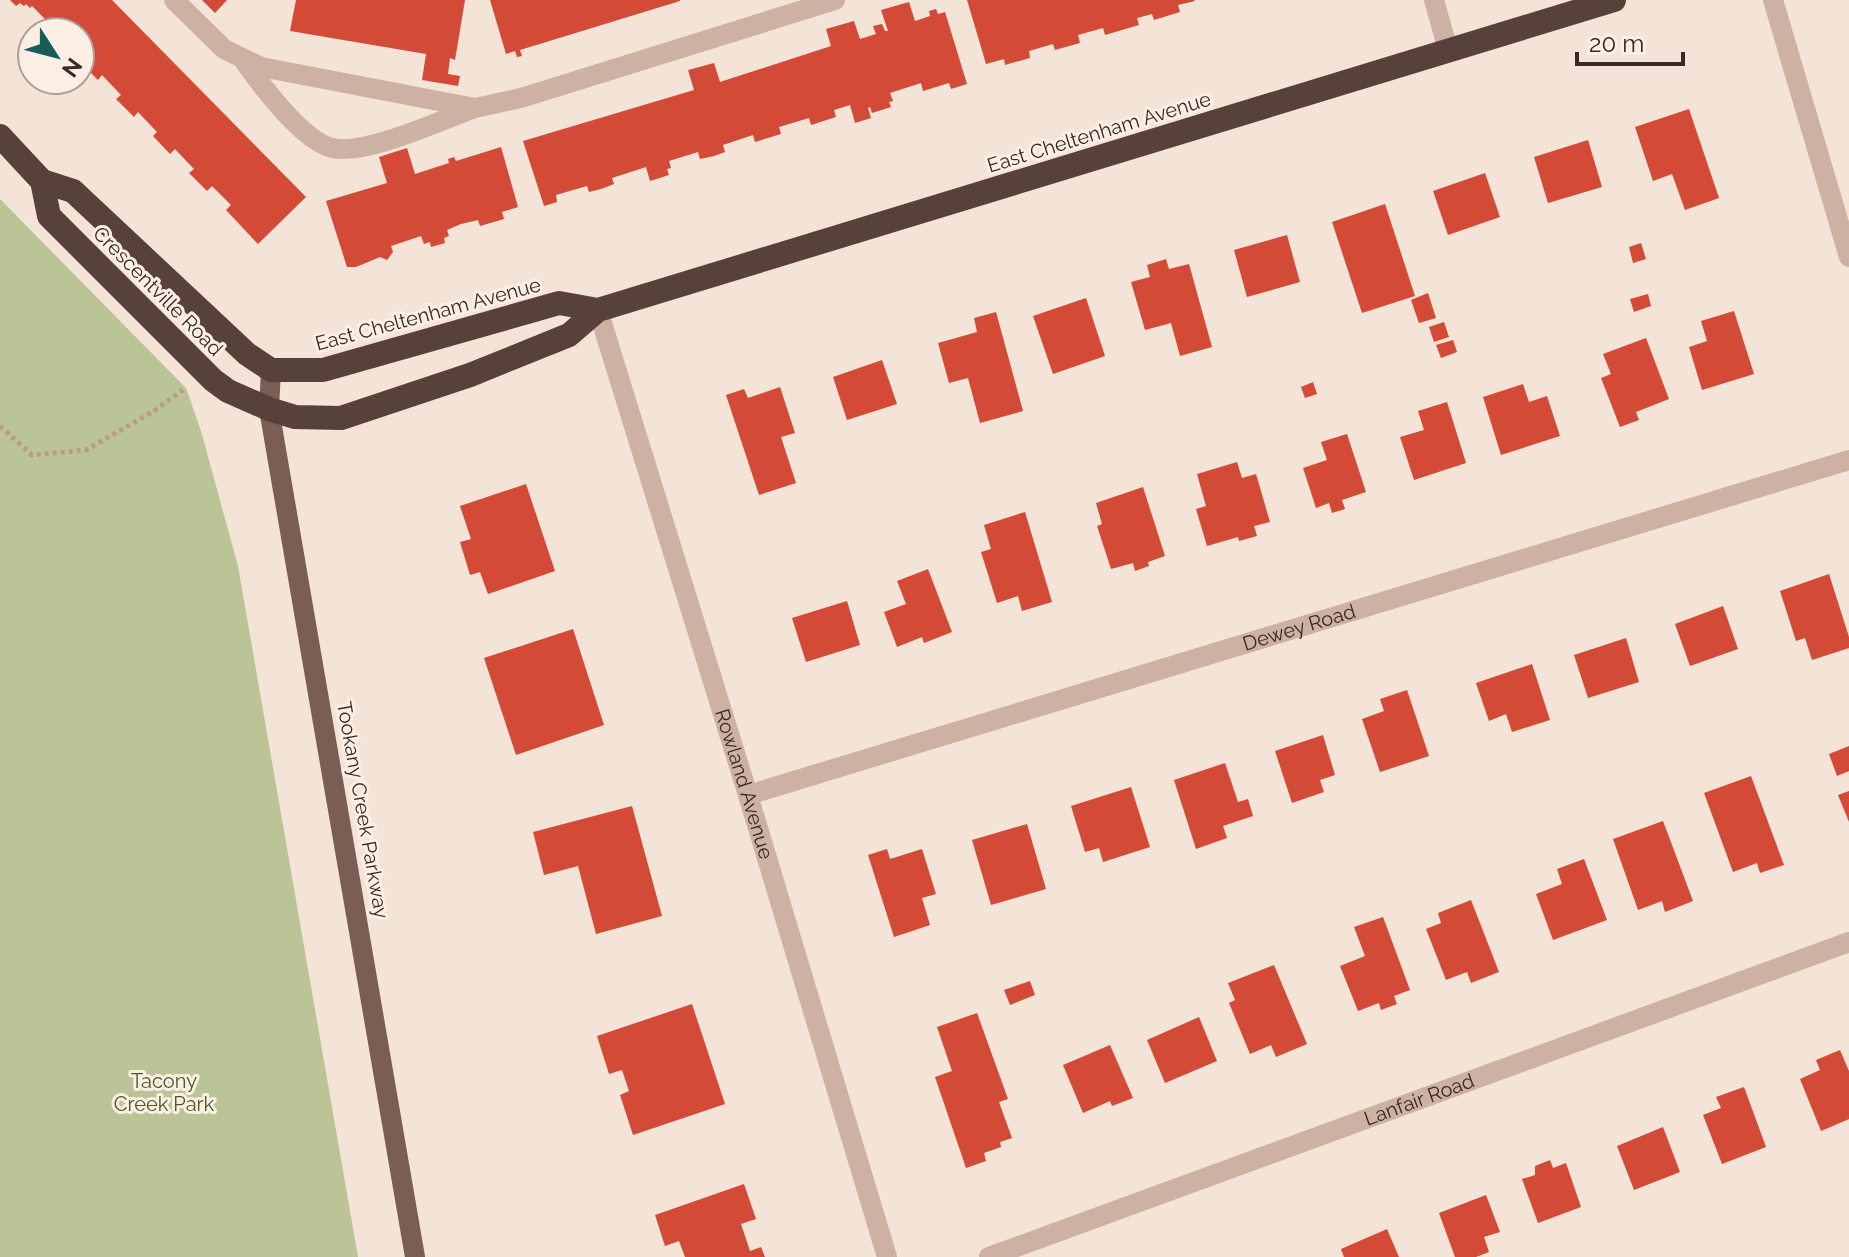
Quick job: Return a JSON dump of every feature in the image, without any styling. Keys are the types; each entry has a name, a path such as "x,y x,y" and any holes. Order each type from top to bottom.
{"highway":[{"name":"East Cheltenham Avenue","path":"269,409 295,417 341,418 470,375 569,335 598,310 1614,0"},
{"name":"Crescentville Road","path":"0,136 42,181 73,191 247,354 271,370"},
{"name":"Crescentville Road","path":"42,181 49,216 206,373 228,391 269,409"},
{"name":"East Cheltenham Avenue","path":"271,370 323,370 559,303 598,310"}],"main road":[{"name":"Tookany Creek Parkway","path":"271,370 269,409 415,1257"}],"street":[{"path":"174,0 224,49 261,67 475,108"},
{"path":"242,58 271,98 321,144 335,149 361,149 475,108 521,98 835,0"},
{"path":"1434,0 1448,50"},
{"path":"1773,0 1849,257"},
{"name":"Rowland Avenue","path":"598,310 887,1257"},
{"name":"Dewey Road","path":"748,795 1849,460"},
{"name":"Lanfair Road","path":"989,1257 1849,942"}],"path":[{"path":"0,426 32,455 86,450 154,411 206,373"}],"green space":[{"name":"Tacony Creek Park","path":"0,199 186,388 201,431 238,566 358,1257 0,1257"}],"building":[{"path":"10,0 112,0 306,197 258,244 226,210 231,205 212,186 207,191 189,173 194,169 175,149 170,154 153,136 157,132 138,112 134,117 116,99 121,95 102,75 98,80 96,78 96,16 42,16 32,6 30,8 20,3 16,6"},
{"path":"202,0 227,0 215,13"},
{"path":"296,0 465,0 455,60 450,58 448,74 460,76 458,86 422,80 426,54 290,31"},
{"path":"490,0 680,1 520,50 522,56 517,57 515,51 506,54"},
{"path":"967,0 1195,1 1178,5 1180,12 1154,20 1152,14 1137,18 1139,25 1105,35 1103,28 1078,35 1080,43 1055,50 1053,44 1029,51 1030,58 1005,65 1004,59 986,64"},
{"path":"909,2 915,21 930,16 929,11 936,9 938,14 945,12 967,84 951,89 949,83 923,91 921,83 890,93 893,101 889,102 891,107 872,113 868,108 871,118 855,123 850,105 834,110 836,117 811,125 809,118 779,127 781,134 755,142 753,135 723,145 725,152 714,156 700,159 698,152 669,161 669,175 650,181 646,167 612,178 614,184 601,189 589,192 587,186 556,195 557,202 544,206 523,141 694,90 688,70 714,63 720,82 831,46 826,29 854,21 860,39 876,34 873,26 882,24 888,31 881,10"},
{"path":"1689,109 1719,198 1685,210 1672,174 1653,181 1635,127"},
{"path":"1588,140 1602,187 1548,203 1534,157"},
{"path":"501,147 518,207 502,212 504,219 480,226 478,220 461,224 447,230 449,236 444,238 445,243 431,247 430,242 424,244 421,236 391,246 393,252 387,260 380,257 356,267 347,267 326,201 387,183 379,157 407,148 415,174 449,163 448,159 454,157 456,161"},
{"path":"1485,173 1500,217 1448,235 1433,191"},
{"path":"1385,204 1415,296 1362,313 1332,222"},
{"path":"1287,235 1300,282 1247,297 1234,250"},
{"path":"1641,243 1646,259 1633,263 1629,247"},
{"path":"1166,259 1169,269 1189,264 1212,347 1180,356 1171,323 1145,330 1131,282 1150,277 1147,265"},
{"path":"1428,293 1436,318 1419,323 1411,300"},
{"path":"1648,294 1651,306 1634,312 1630,299"},
{"path":"1086,298 1105,356 1053,374 1033,316"},
{"path":"1734,311 1754,374 1702,390 1689,347 1707,341 1701,321"},
{"path":"996,312 1023,411 980,423 968,378 949,383 938,343 977,332 974,318"},
{"path":"1444,322 1449,337 1434,342 1429,327"},
{"path":"1646,338 1669,399 1636,412 1639,420 1620,427 1601,378 1611,374 1603,354"},
{"path":"1453,340 1457,352 1441,358 1436,345"},
{"path":"882,360 897,404 847,420 833,377"},
{"path":"1313,382 1317,394 1305,398 1301,387"},
{"path":"1523,384 1529,402 1547,396 1560,436 1501,455 1483,397"},
{"path":"780,387 795,433 781,437 796,483 759,495 726,395 744,389 748,398"},
{"path":"1447,402 1466,463 1414,480 1400,437 1424,430 1418,411"},
{"path":"1347,434 1366,492 1342,500 1345,509 1332,513 1329,503 1316,508 1303,468 1327,460 1321,442"},
{"path":"1237,462 1242,478 1256,474 1270,522 1254,526 1257,536 1239,541 1238,537 1207,546 1196,509 1206,506 1197,474"},
{"path":"526,484 555,571 488,594 480,572 470,575 460,542 471,539 460,506"},
{"path":"1143,487 1165,556 1135,571 1133,563 1111,569 1097,526 1102,524 1096,503"},
{"path":"1025,512 1052,602 1022,611 1018,596 997,603 981,552 991,549 984,525"},
{"path":"928,569 952,632 924,643 922,637 897,647 884,612 906,604 897,581"},
{"path":"1829,574 1849,637 1849,648 1812,660 1805,638 1796,641 1780,591"},
{"path":"847,601 860,645 806,662 792,618"},
{"path":"1723,606 1738,649 1690,666 1675,624"},
{"path":"573,629 604,725 516,755 484,658"},
{"path":"1626,638 1639,682 1588,698 1574,655"},
{"path":"1532,664 1550,720 1512,732 1506,714 1489,721 1476,683"},
{"path":"1407,690 1429,756 1380,772 1362,719 1384,711 1380,699"},
{"path":"1323,735 1335,775 1320,780 1324,792 1292,803 1275,751"},
{"path":"1849,746 1849,771 1837,776 1829,754"},
{"path":"1225,763 1238,802 1248,799 1253,816 1223,826 1227,838 1196,849 1174,780"},
{"path":"1751,776 1784,865 1760,873 1757,863 1733,872 1704,793"},
{"path":"1131,787 1150,847 1103,862 1099,848 1085,852 1071,806"},
{"path":"1849,791 1849,822 1838,795"},
{"path":"632,806 662,916 596,934 578,866 544,875 533,832"},
{"path":"1663,821 1693,901 1665,912 1662,901 1638,910 1613,839"},
{"path":"1027,824 1046,889 991,905 972,840"},
{"path":"887,849 890,859 922,849 936,894 922,898 930,925 894,937 868,855"},
{"path":"1584,859 1607,920 1553,940 1536,894 1562,884 1557,869"},
{"path":"1471,900 1499,972 1471,983 1467,972 1446,980 1426,929 1441,923 1438,913"},
{"path":"1383,917 1410,990 1394,996 1397,1004 1381,1010 1379,1003 1358,1011 1340,966 1365,956 1354,927"},
{"path":"1274,965 1307,1044 1276,1057 1271,1045 1250,1054 1229,1003 1235,1000 1228,983"},
{"path":"1030,981 1035,995 1010,1005 1004,990"},
{"path":"692,1004 725,1104 633,1135 620,1095 629,1091 622,1070 609,1074 597,1036"},
{"path":"977,1013 1008,1099 999,1102 1012,1138 1000,1142 1001,1147 984,1153 986,1161 966,1168 935,1077 952,1071 937,1027"},
{"path":"1199,1017 1217,1061 1165,1083 1147,1040"},
{"path":"1110,1045 1133,1098 1112,1106 1110,1101 1083,1113 1063,1065"},
{"path":"1840,1050 1849,1071 1849,1119 1821,1131 1800,1079 1820,1070 1816,1060"},
{"path":"1744,1087 1766,1147 1722,1164 1703,1115 1721,1108 1716,1097"},
{"path":"1663,1127 1680,1172 1634,1190 1617,1146"},
{"path":"1550,1160 1553,1168 1566,1163 1581,1207 1538,1223 1522,1179 1535,1175 1535,1166"},
{"path":"744,1184 756,1219 741,1224 750,1251 761,1247 765,1257 685,1257 679,1241 665,1246 655,1215"},
{"path":"1486,1195 1500,1232 1484,1237 1489,1252 1476,1257 1455,1257 1439,1213"},
{"path":"1387,1229 1399,1257 1344,1257 1341,1249"}]}
